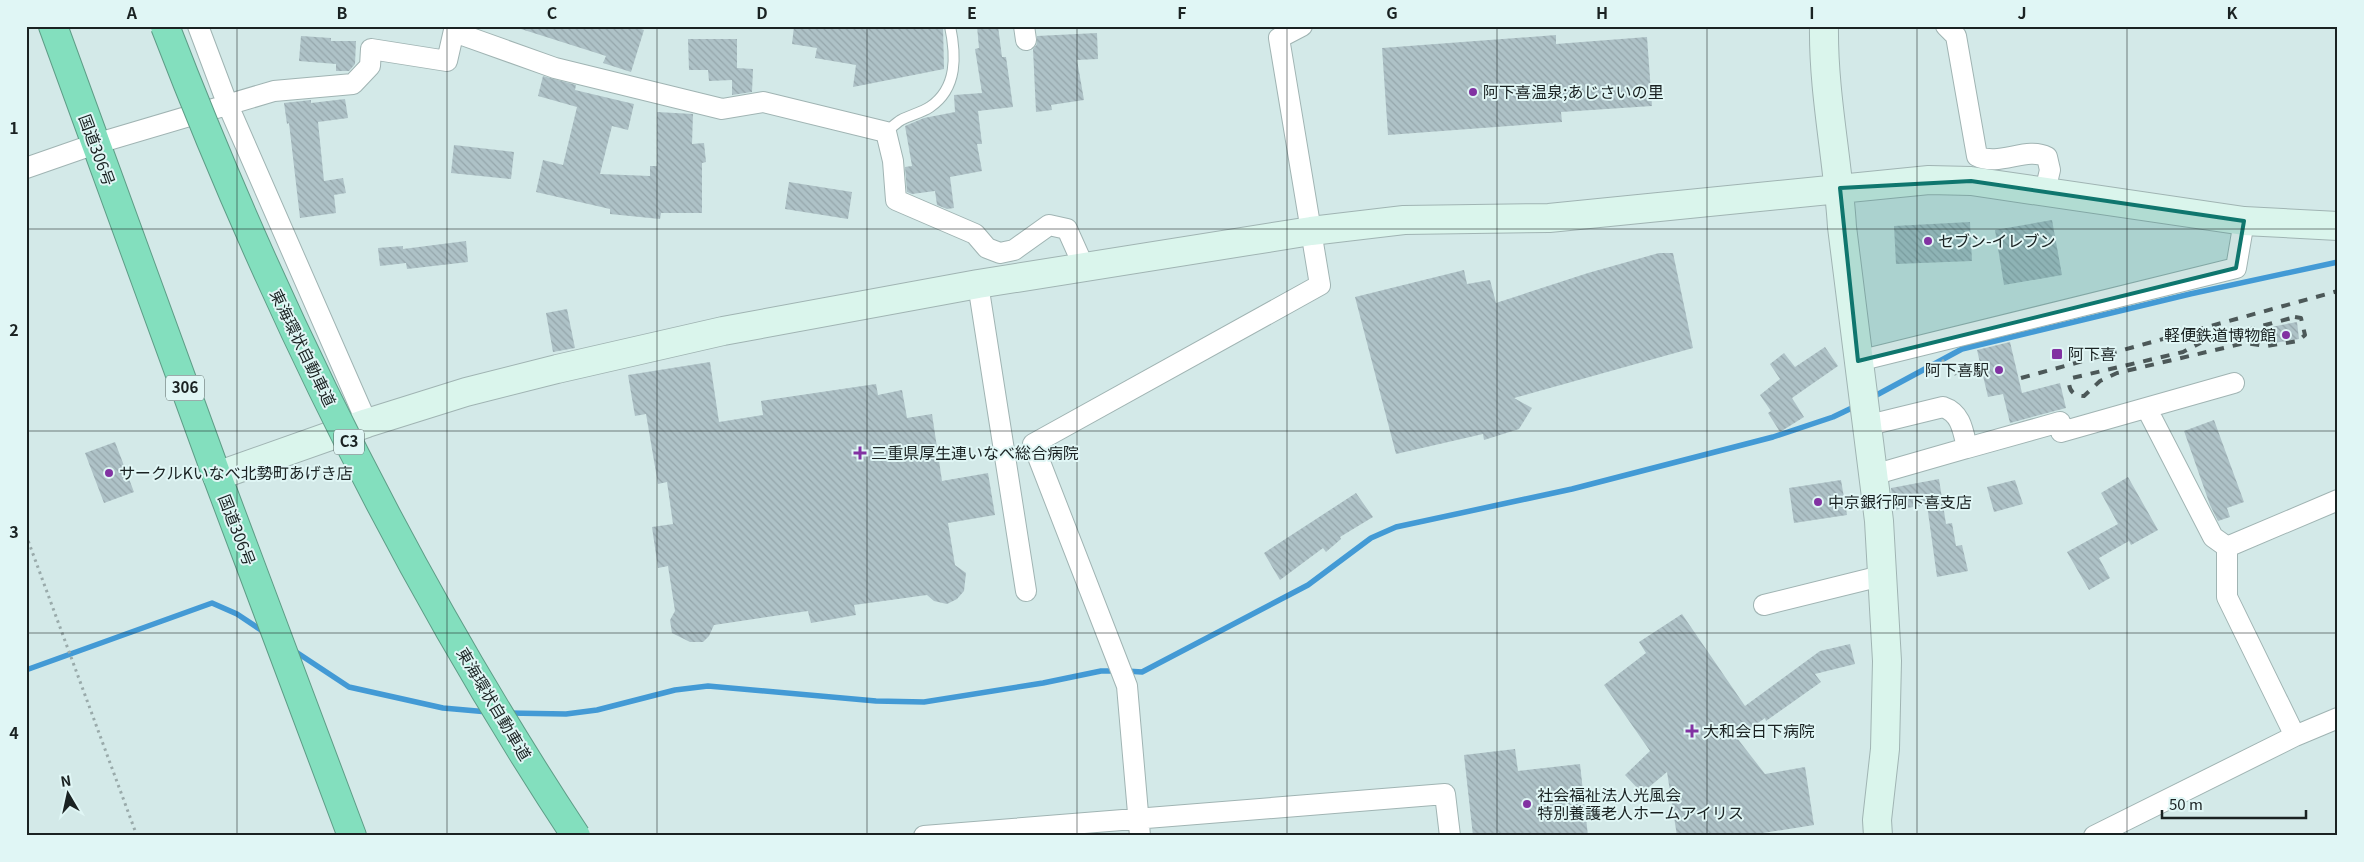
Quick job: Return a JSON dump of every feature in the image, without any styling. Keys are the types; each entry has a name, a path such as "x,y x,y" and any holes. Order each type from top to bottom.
{"highway":[{"name":"国道306号","path":"52,26 217,476 352,836"},
{"name":"東海環状自動車道","path":"165,26 209,141 276,294 363,469 448,628 544,787 576,836"}],"street":[{"path":"198,26 227,103 367,423"},
{"path":"1139,827 1127,686 1033,444 1320,285 1280,38 1302,26"},
{"path":"1824,26 1825,62 1840,188 1842,228 1879,521 1887,661 1886,749 1877,820 1878,836"},
{"path":"1946,26 1956,36 1977,156 1983,159 2001,159 2040,154 2047,157 2050,170 2045,191"},
{"path":"26,168 95,144 227,103 274,91 353,84 370,66 371,49 447,60 454,29 555,68 722,109 763,102 886,132 893,162 896,200 975,234 988,248 1000,253 1014,250 1049,225 1067,229 1084,267"},
{"path":"217,476 367,423 466,392 674,341 978,284 1311,231 1404,220 1549,218 1930,180 1971,181 2244,221 2338,226"},
{"path":"1858,361 2236,268 2244,221"},
{"path":"978,284 1026,592"},
{"path":"1873,475 2060,422 2061,432 2234,383"},
{"path":"1864,408 1943,407 1951,410 1960,420 1967,448"},
{"path":"2146,409 2213,537 2227,547"},
{"path":"2227,547 2338,500"},
{"path":"2227,547 2227,597 2295,736"},
{"path":"1764,606 1881,576"},
{"path":"2094,836 2295,736 2338,718"},
{"path":"924,836 1139,827 1446,794 1450,836"}],"lane":[{"path":"886,132 900,120 930,107 942,95 949,84 955,62 955,49 950,26"}],"path":[{"path":"1946,365 1956,374"},
{"path":"26,535 137,836"}],"highlighted area":[{"path":"1971,181 2244,221 2236,268 1858,361 1840,188"}],"building":[{"path":"521,26 632,26 644,30 631,72 603,63 606,56 521,29"},
{"path":"794,26 943,26 944,69 853,87 856,65 815,58 817,48 792,44"},
{"path":"977,26 998,26 1002,57 1006,57 1013,107 978,111 982,144 977,144 982,171 950,177 954,208 947,209 937,205 935,191 912,194 907,192 905,167 912,166 905,126 924,118 955,112 954,95 982,93 975,49 979,48"},
{"path":"1097,33 1098,59 1077,60 1084,100 1051,105 1052,110 1036,112 1033,49 1037,44 1037,36"},
{"name":"阿下喜温泉;あじさいの里","path":"1556,35 1556,44 1647,37 1652,106 1561,112 1562,122 1388,135 1382,48"},
{"path":"301,36 331,38 331,41 356,41 355,64 349,71 336,71 336,64 299,61"},
{"path":"688,39 737,39 737,68 753,69 752,92 732,95 732,80 709,81 708,70 689,70"},
{"path":"543,76 576,85 575,90 634,104 628,130 612,126 600,174 650,176 650,166 657,166 657,112 693,114 692,144 704,143 706,162 702,163 702,213 661,213 660,219 610,214 610,209 536,192 543,160 563,165 577,107 538,96"},
{"path":"345,99 348,118 318,122 324,181 343,178 346,193 334,195 336,213 300,218 289,123 287,124 284,103 311,100 311,103"},
{"path":"454,145 514,152 511,179 451,173"},
{"path":"789,182 852,192 848,219 785,209"},
{"path":"2052,220 2062,275 2004,285 1995,230"},
{"path":"1970,222 1972,261 1896,264 1894,226"},
{"path":"466,241 468,262 407,269 406,263 380,266 378,248 403,246 403,249"},
{"path":"1659,253 1673,253 1693,348 1514,398 1532,408 1519,429 1484,440 1483,434 1396,454 1355,297 1464,270 1467,284 1490,280 1496,303 1588,273"},
{"path":"567,309 575,348 553,352 546,313"},
{"name":"軽便鉄道博物館","path":"2297,322 2299,339 2274,343 2271,327"},
{"path":"2010,342 2022,393 2060,383 2066,408 2010,423 2003,394 1988,397 1977,350"},
{"path":"1825,347 1838,366 1792,398 1804,417 1780,432 1768,413 1771,411 1760,395 1780,379 1770,364 1784,353 1795,367"},
{"path":"710,362 719,422 763,415 761,401 876,384 878,395 902,390 907,418 932,414 942,481 988,473 995,515 948,523 955,565 966,573 964,591 957,599 947,604 934,601 927,595 854,605 856,615 811,623 808,611 714,625 709,636 703,642 690,642 672,633 670,620 675,611 668,566 658,568 652,527 673,524 667,482 658,484 646,414 635,416 628,375"},
{"path":"2214,420 2244,502 2227,508 2230,517 2218,521 2210,505 2184,431"},
{"name":"サークルKいなべ北勢町あげき店","path":"115,442 134,492 104,503 85,453"},
{"path":"2128,477 2158,530 2131,545 2129,541 2099,558 2110,578 2089,590 2067,552 2118,524 2101,493"},
{"path":"1939,479 1946,524 1952,523 1956,546 1962,545 1968,571 1937,577 1927,505 1893,510 1891,488"},
{"name":"中京銀行阿下喜支店","path":"1841,480 1847,515 1794,523 1789,488"},
{"path":"2015,480 2023,504 1994,512 1987,487"},
{"path":"1356,493 1373,517 1340,537 1341,539 1326,552 1323,548 1280,580 1264,553"},
{"name":"大和会日下病院","path":"1682,614 1745,706 1820,651 1850,644 1855,664 1815,674 1821,682 1766,721 1765,718 1737,738 1765,774 1805,767 1814,825 1744,836 1677,836 1667,772 1642,793 1625,775 1650,751 1604,685 1646,653 1639,642"},
{"name":"社会福祉法人光風会 特別養護老人ホームアイリス","path":"1515,749 1518,771 1580,764 1588,836 1473,836 1464,755"}],"waterway":[{"path":"1871,398 1962,349 2190,294 2338,262"},
{"path":"1126,671 1142,672 1308,585 1371,538 1396,527 1572,489 1773,437 1833,417 1856,406"},
{"path":"26,670 212,603 237,614 264,632"},
{"path":"293,650 349,687 443,708 488,712"},
{"path":"507,713 566,714 597,710 675,690 708,686 876,701 924,702 1043,683 1101,671 1116,671"}],"railway":[{"path":"2021,378 2338,291"},
{"path":"2295,317 2301,318 2305,335 2298,341 2267,346 2245,343 2117,373 2100,381 2084,396 2075,394 2070,388 2069,382 2072,378 2183,352 2202,342 2295,317"},
{"path":"2250,337 2272,333"}],"place":[{"name":"阿下喜温泉;あじさいの里","path":"1473,92"},
{"name":"セブン-イレブン","path":"1928,241"},
{"name":"軽便鉄道博物館","path":"2286,335"},
{"name":"阿下喜","path":"2057,354"},
{"name":"阿下喜駅","path":"1999,370"},
{"name":"三重県厚生連いなべ総合病院","path":"860,453"},
{"name":"サークルKいなべ北勢町あげき店","path":"109,473"},
{"name":"中京銀行阿下喜支店","path":"1818,502"},
{"name":"大和会日下病院","path":"1692,731"},
{"name":"社会福祉法人光風会 特別養護老人ホームアイリス","path":"1527,804"}]}
